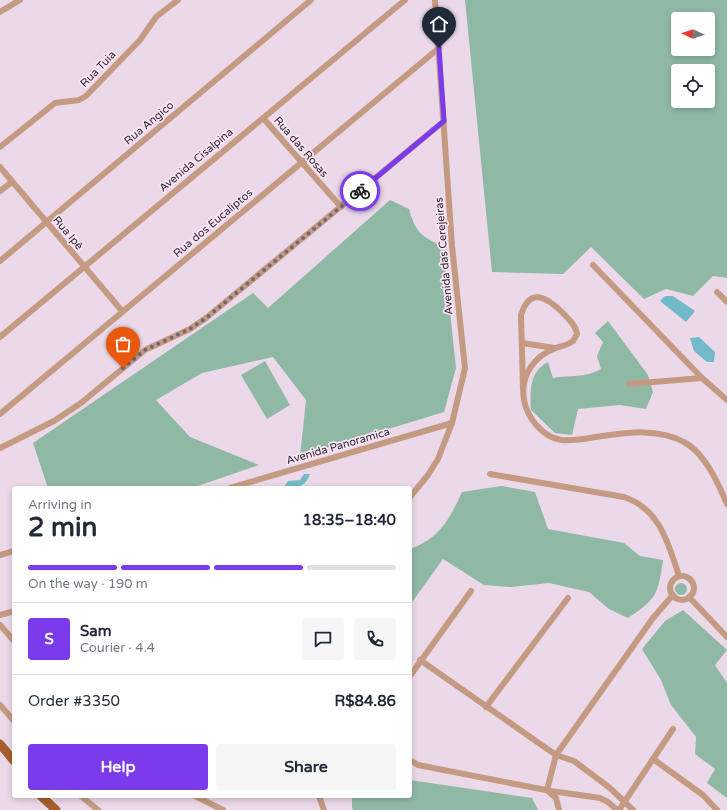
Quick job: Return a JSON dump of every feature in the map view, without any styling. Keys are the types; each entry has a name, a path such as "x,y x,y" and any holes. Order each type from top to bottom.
{"main road":[{"path":"0,744 12,759"},
{"path":"0,753 12,761"},
{"path":"43,798 56,810"}],"street":[{"path":"0,12 20,0"},
{"name":"Rua Tuia","path":"0,147 55,103 79,100 86,96 140,40 156,17 178,0"},
{"name":"Rua Angico","path":"0,261 311,0"},
{"name":"Avenida Cisalpina","path":"0,336 405,0"},
{"name":"Avenida das Cerejeiras","path":"412,495 428,475 438,459 452,423 462,383 465,354 452,246 435,0"},
{"name":"Rua dos Eucaliptos","path":"0,414 439,48"},
{"name":"Rua das Rosas","path":"263,118 341,207"},
{"path":"0,448 54,421 81,403 145,350 190,329 206,318 444,121"},
{"name":"Rua Ipê","path":"0,167 122,312"},
{"path":"0,191 12,182"},
{"path":"593,265 702,378 727,400"},
{"path":"717,292 727,302"},
{"path":"523,389 526,373 535,360 555,348 573,341 576,337 577,330 559,310 545,298 540,297 528,302 522,309 520,318 523,389 526,408 540,429 554,438 568,440 635,432 666,435 686,442 706,463 727,504"},
{"path":"522,343 555,348"},
{"path":"629,384 702,378"},
{"name":"Avenida Panoramica","path":"237,486 452,423"},
{"path":"490,474 624,497 640,503 647,509 660,526 668,543 679,576"},
{"path":"0,555 12,552"},
{"path":"679,576 689,578 693,584 693,591 689,597 680,599 673,595 670,585 674,579 679,576"},
{"path":"412,673 472,591"},
{"path":"547,790 556,755 653,618 673,595"},
{"path":"689,597 727,637"},
{"path":"486,707 568,598"},
{"path":"0,616 12,612"},
{"path":"0,625 12,639"},
{"path":"420,660 556,755 574,761 625,801 633,810"},
{"path":"0,705 12,719"},
{"path":"412,761 418,765 547,790 600,798 618,810 673,729"},
{"path":"654,759 703,796 717,810"},
{"path":"547,790 556,798 559,810"},
{"path":"83,798 98,810"},
{"path":"199,798 223,810"},
{"path":"320,798 324,810"}],"green space":[{"path":"465,0 727,0 727,278 713,276 693,296 666,289 644,299 591,247 563,274 492,272"},
{"path":"390,200 409,209 414,223 420,232 429,240 443,246 456,368 444,412 300,456 306,400 273,357 202,373 156,400 190,437 259,465 198,486 47,486 33,443 253,293 268,308"},
{"path":"608,321 648,375 653,392 646,409 620,405 578,409 572,435 555,433 531,410 531,389 534,377 537,371 548,362 553,378 590,374 601,369 597,356 603,342 595,333"},
{"path":"265,361 290,405 267,419 241,375"},
{"path":"501,486 535,492 548,529 624,543 640,556 663,560 660,581 654,595 645,606 628,618 609,609 589,592 549,583 511,587 484,585 443,559 412,602 412,548 420,545 436,534 453,511 462,492"},
{"path":"683,583 686,584 686,594 679,595 676,594 675,587 676,584"},
{"path":"683,610 727,650 715,665 727,683 727,798 707,783 715,769 695,754 696,737 671,705 661,680 642,649 665,621"},
{"path":"412,780 532,798 538,810 353,810 352,798 412,798"}],"water":[{"path":"665,296 673,296 695,311 686,322 660,301"},
{"path":"699,337 715,352 714,362 707,362 694,351 690,338"},
{"path":"304,474 310,474 307,481 302,485 285,485 288,481 300,480"}],"way so far":[{"path":"123,368 145,350 190,329 206,318 360,191"}],"route":[{"path":"360,191 444,121 439,48"}]}
